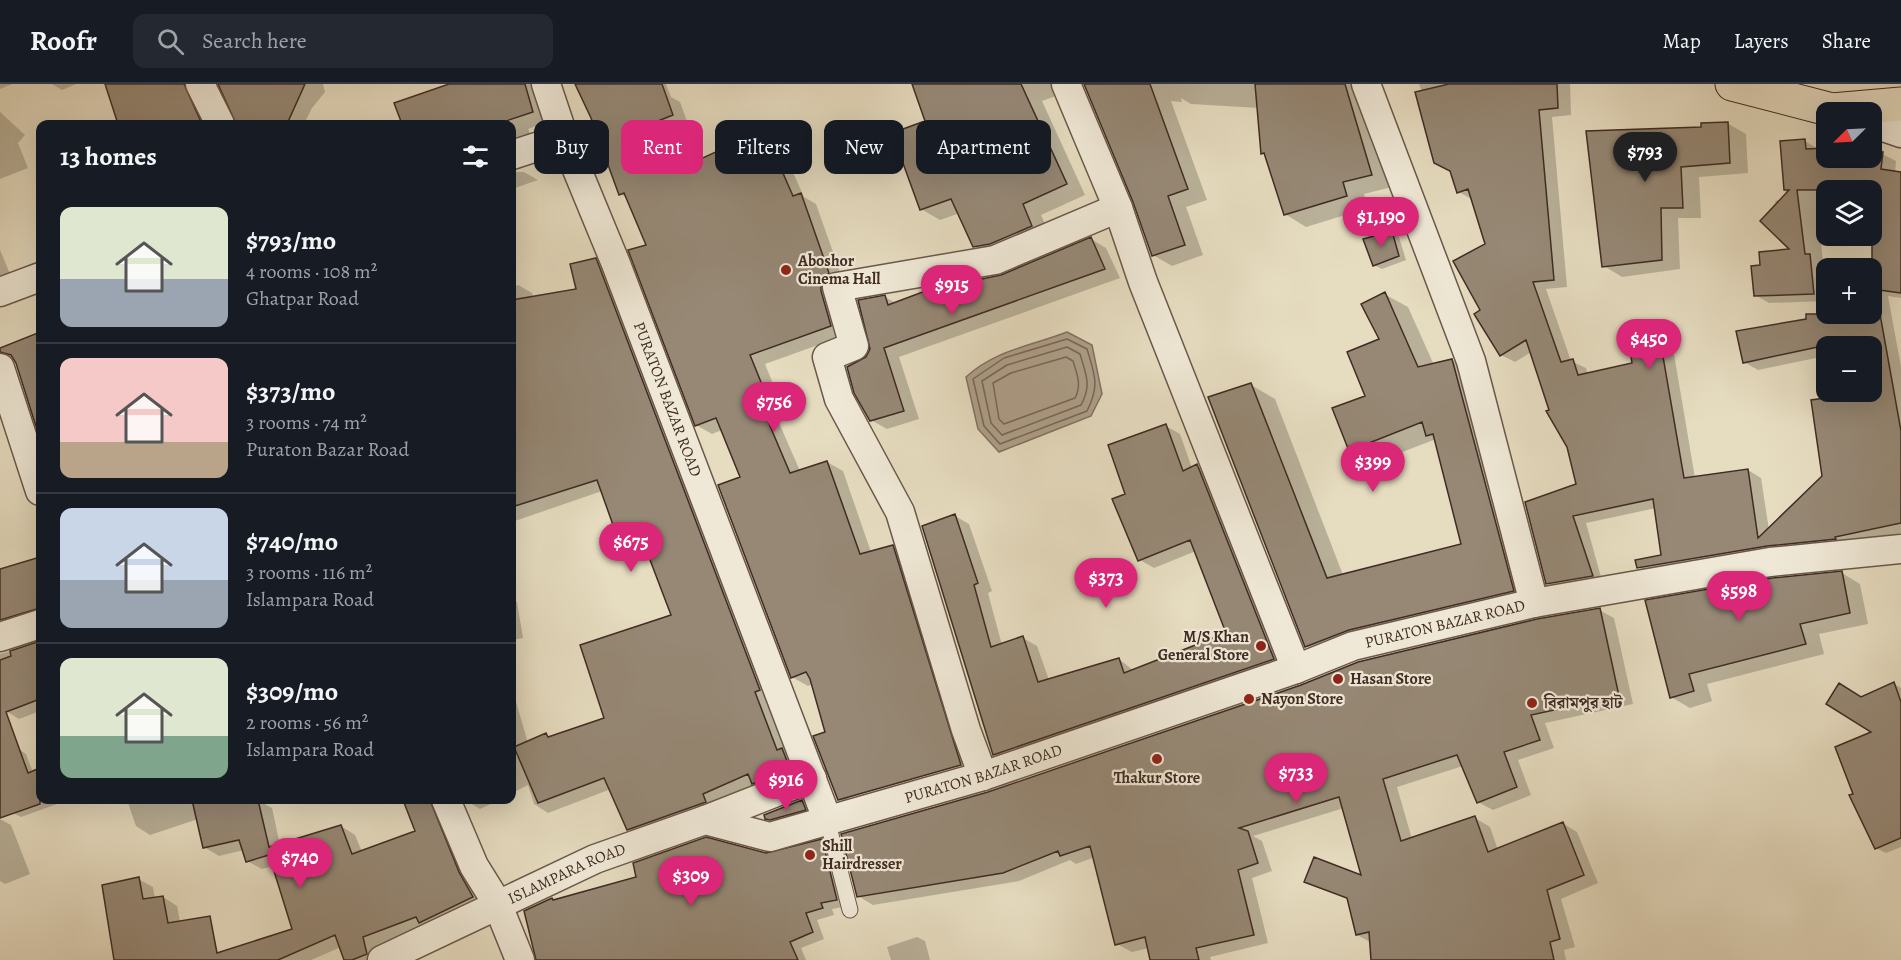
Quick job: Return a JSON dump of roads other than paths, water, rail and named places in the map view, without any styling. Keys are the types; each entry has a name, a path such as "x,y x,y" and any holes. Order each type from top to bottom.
{"main road":[{"path":"1732,84 1816,106"},
{"path":"1882,106 1901,104"}],"street":[{"path":"200,84 218,120"},
{"name":"PURATON BAZAR ROAD","path":"546,84 558,120"},
{"path":"1066,84 1118,208 1143,282 1296,669"},
{"path":"1366,84 1471,361 1534,603"},
{"path":"1882,126 1901,133"},
{"path":"516,154 534,148"},
{"name":"PURATON BAZAR ROAD","path":"579,174 616,264 827,819 983,776 1296,669 1353,646 1534,603 1770,562 1901,549"},
{"path":"983,776 966,730 900,512 836,388 827,357 854,346 837,287 995,260 1118,208"},
{"path":"0,292 36,278"},
{"path":"0,368 36,479"},
{"path":"0,637 36,625"},
{"name":"ISLAMPARA ROAD","path":"382,960 497,903 595,859 705,820 812,778"},
{"path":"448,804 474,866 497,903 520,960"},
{"path":"705,820 770,837 827,819"}],"lane":[{"path":"827,819 850,910"}],"water":[{"path":"1067,332 1092,345 1102,394 1091,416 999,452 978,429 966,377 1001,355"}],"place":[{"name":"Aboshor Cinema Hall","path":"786,270"},
{"name":"M/S Khan General Store","path":"1261,646"},
{"name":"Hasan Store","path":"1338,679"},
{"name":"Nayon Store","path":"1249,699"},
{"name":"বিরামপুর হাট","path":"1532,703"},
{"name":"Thakur Store","path":"1157,759"},
{"name":"Shill Hairdresser","path":"810,855"}]}
